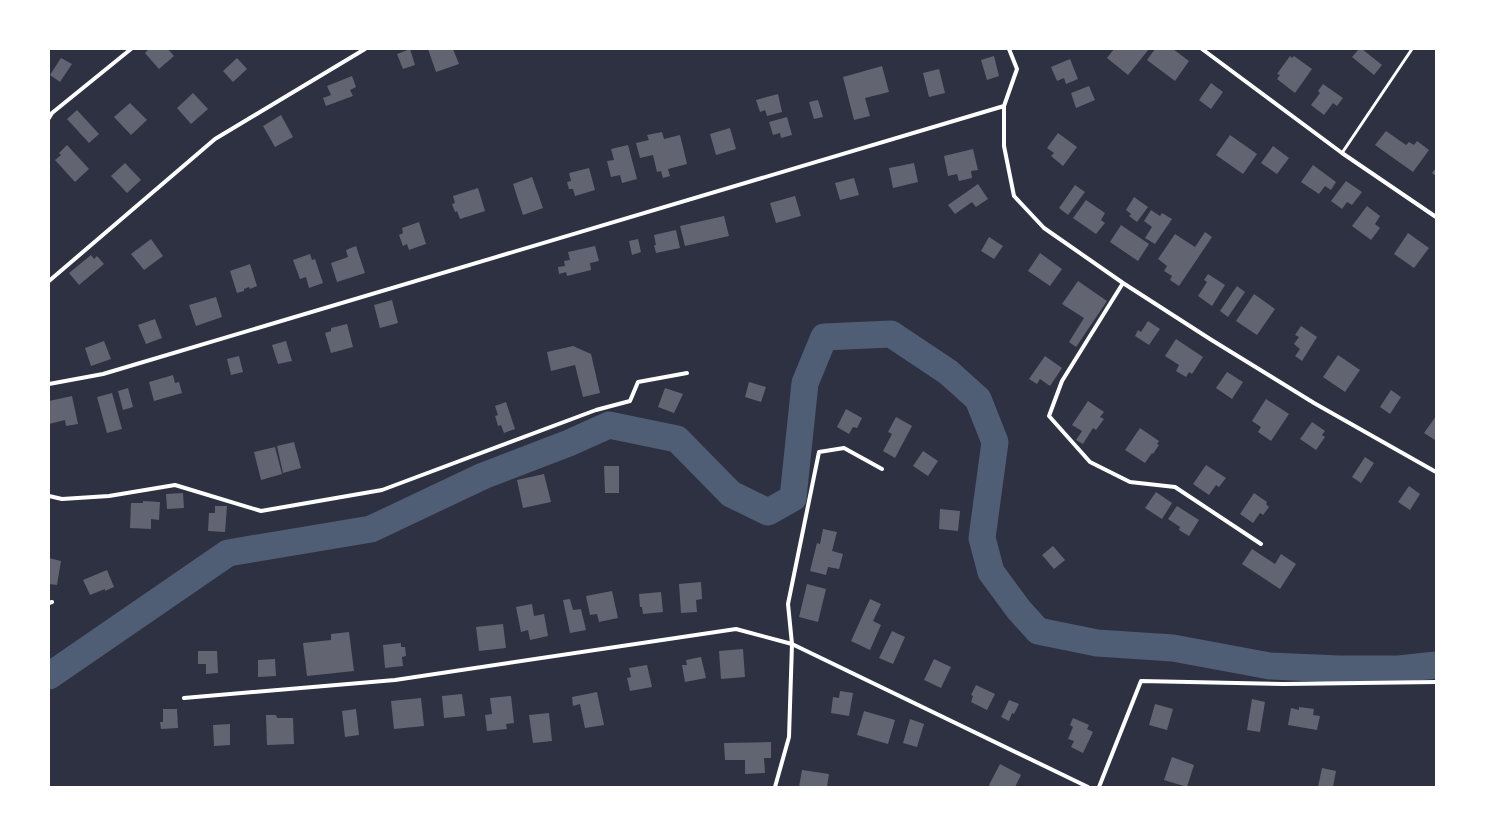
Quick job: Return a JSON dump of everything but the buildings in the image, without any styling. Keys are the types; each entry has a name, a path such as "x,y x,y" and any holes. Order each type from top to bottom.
{"street":[{"path":"49,118 52,112 131,49"},
{"path":"49,281 215,139 365,49"},
{"path":"1009,49 1017,69 1004,106 1004,146 1014,196 1044,228 1123,283 1314,403 1436,472"},
{"path":"1202,49 1342,153 1436,217"},
{"path":"49,384 103,374 1004,106"},
{"path":"1123,283 1062,381 1049,416 1090,462 1130,482 1174,487 1261,544"},
{"path":"49,496 62,499 109,496 175,485 261,511 382,490 596,410 630,401 638,382 686,373"},
{"path":"775,787 788,737 792,644 788,604 819,452 844,448 882,469"},
{"path":"184,698 395,680 736,629 792,644 1088,787"},
{"path":"1099,787 1141,681 1276,684 1436,682"}],"lane":[{"path":"1342,153 1412,49"}],"waterway":[{"path":"49,676 228,553 371,529 483,476 569,443 609,425 677,439 731,494 768,512 793,498 805,383 824,337 891,334 948,372 978,399 995,442 982,538 991,572 1019,610 1038,631 1097,643 1173,648 1270,666 1339,669 1399,669 1436,665"}]}
